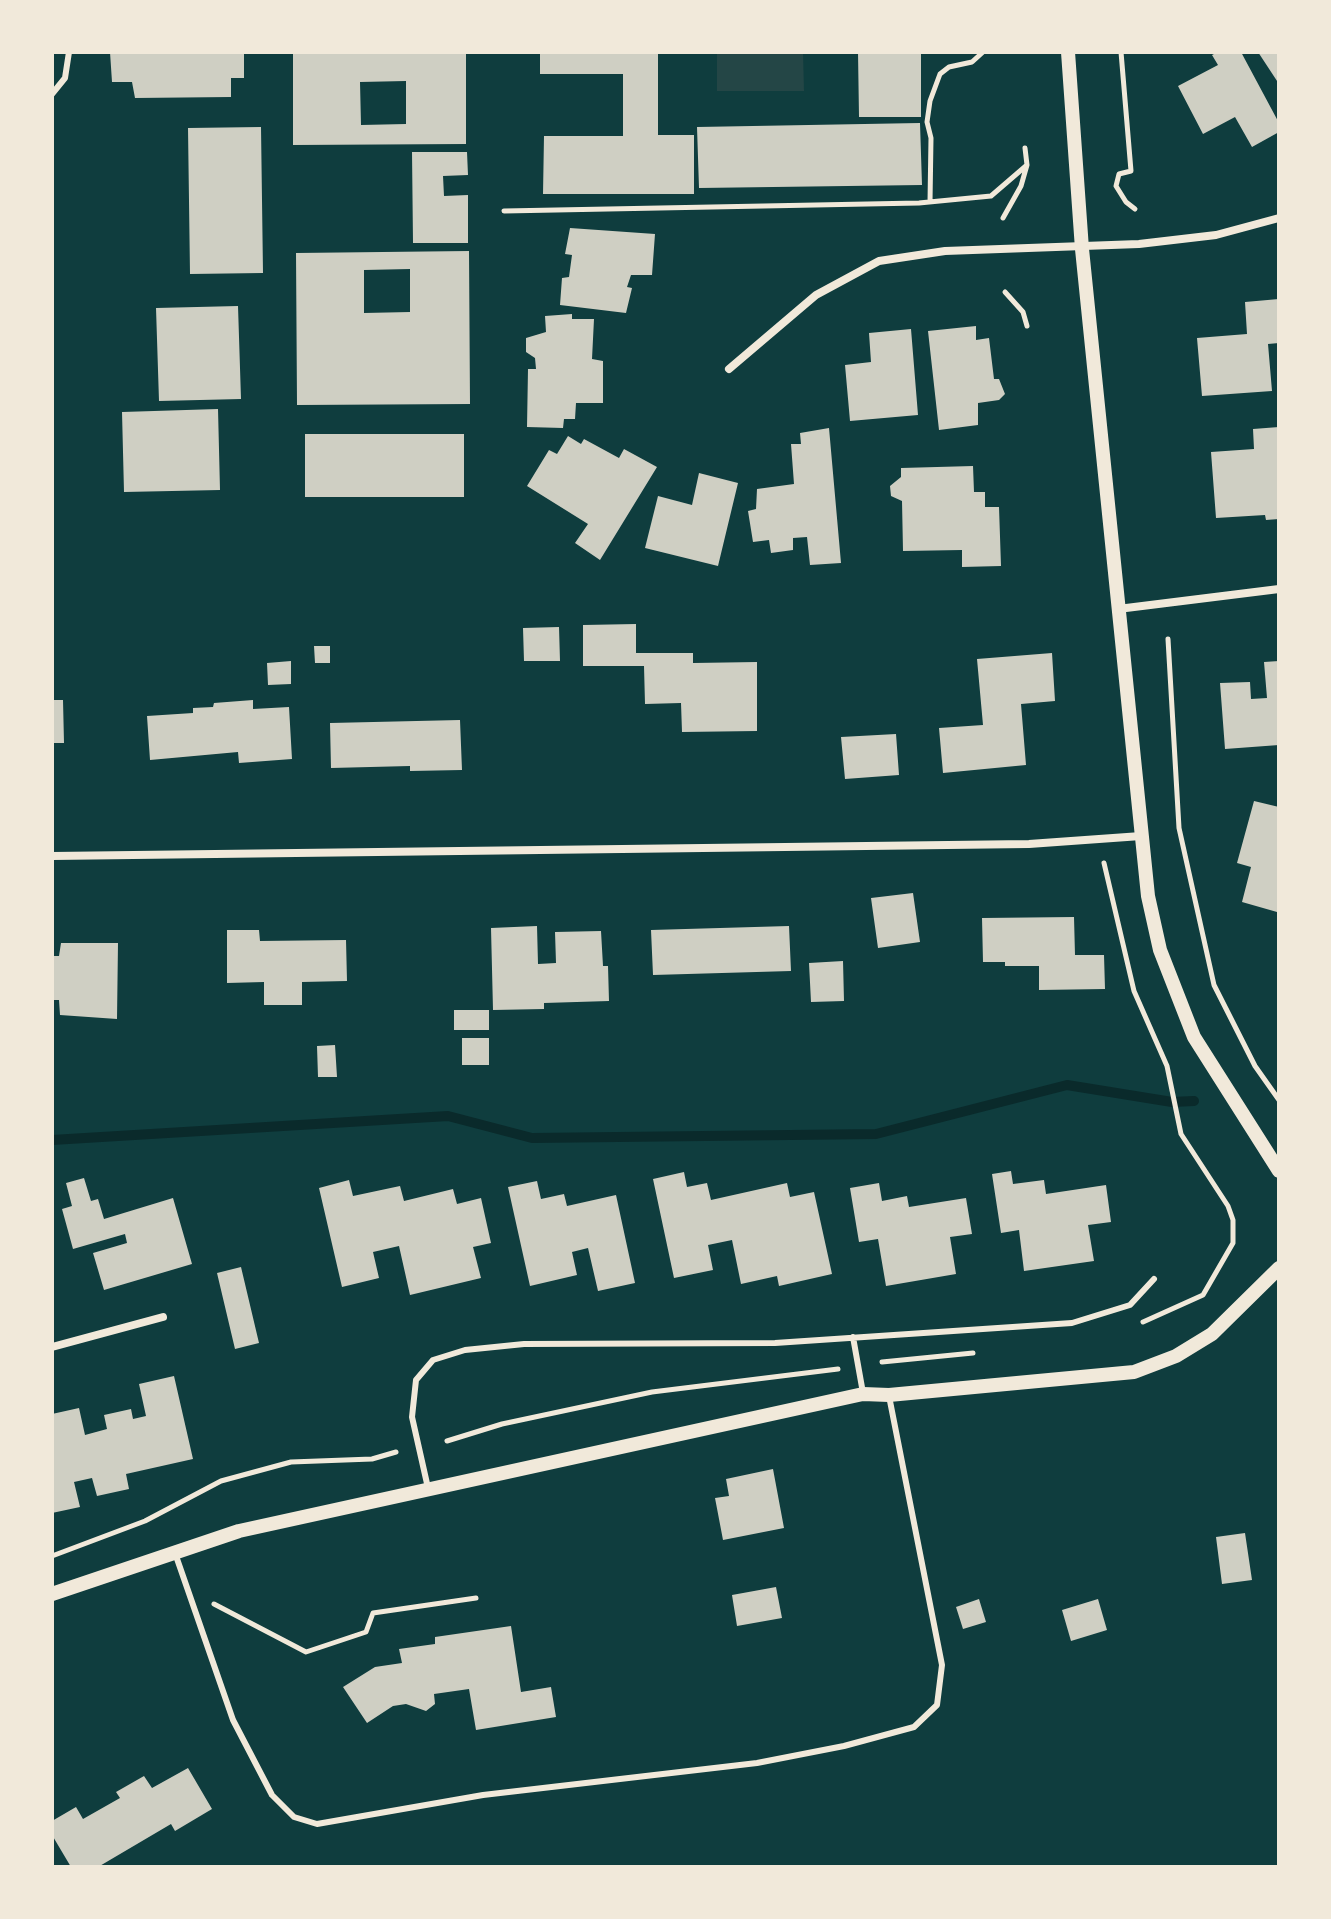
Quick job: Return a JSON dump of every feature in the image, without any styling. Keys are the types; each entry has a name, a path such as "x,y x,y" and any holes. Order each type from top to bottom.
{"street":[{"path":"1068,52 1082,249 1148,896 1175,994 1214,1073 1279,1171"},
{"path":"729,369 816,295 879,261 945,251 1082,249 1216,235 1279,218"},
{"path":"1118,609 1279,589"},
{"path":"52,856 1029,844 1141,836"},
{"path":"52,1594 239,1531 863,1394 889,1395 1134,1372 1176,1356 1212,1334 1279,1268"},
{"path":"52,1347 163,1317"}],"lane":[{"path":"52,94 65,78 69,52"},
{"path":"428,1488 412,1417 411,1397 416,1380 433,1360 465,1350 524,1344 775,1343 1072,1323 1130,1305 1154,1279"},
{"path":"853,1337 863,1394"},
{"path":"175,1553 233,1720 272,1795 294,1817 317,1824 483,1795 757,1763 914,1727 937,1705 942,1665 889,1395"}],"path":[{"path":"930,202 931,138 927,122 930,101 940,74 949,67 972,62 983,52"},
{"path":"1121,52 1131,171 1119,174 1116,186 1126,202 1135,209"},
{"path":"1003,218 1021,186 1027,165 1025,148"},
{"path":"504,211 930,202 991,196 1027,165"},
{"path":"1005,292 1023,312 1027,326"},
{"path":"1168,639 1179,828 1214,985 1255,1066 1279,1100"},
{"path":"1104,863 1134,991 1167,1066 1181,1134"},
{"path":"447,1441 502,1424 652,1392 838,1369"},
{"path":"52,1556 145,1521 221,1481 291,1462 372,1459 396,1452"},
{"path":"189,1590 306,1652 366,1632 373,1613 476,1598"}],"shaded area":[{"path":"717,52 803,52 804,91 717,91"}],"building":[{"path":"110,52 244,52 244,78 231,78 231,97 135,98 132,82 112,82"},
{"path":"293,52 466,52 466,144 293,145","holes":["406,81 406,124 361,125 360,82"]},
{"path":"540,52 658,52 658,135 694,135 694,194 543,194 544,136 623,136 623,74 540,74"},
{"path":"858,52 921,52 921,117 859,117"},
{"path":"1241,52 1279,123 1279,132 1252,147 1235,117 1203,134 1178,86 1218,65 1212,55"},
{"path":"1258,52 1279,52 1279,84"},
{"path":"920,123 922,185 699,188 697,127"},
{"path":"261,127 263,273 190,274 188,128"},
{"path":"412,152 467,152 468,175 443,176 444,196 468,195 468,243 413,243"},
{"path":"570,228 655,234 652,275 631,275 627,287 632,288 626,313 560,305 562,278 569,277 572,255 565,254"},
{"path":"469,251 470,404 297,405 296,253","holes":["410,269 410,312 364,313 364,270"]},
{"path":"1279,299 1279,343 1268,344 1272,391 1202,396 1197,338 1247,334 1245,302"},
{"path":"238,306 241,399 159,401 156,308"},
{"path":"572,314 572,319 594,319 592,359 603,361 603,403 576,403 575,419 564,419 563,428 527,427 528,369 536,369 535,358 526,352 526,338 546,332 545,316"},
{"path":"976,326 976,340 989,338 994,379 999,379 1005,394 999,400 978,403 978,425 939,430 928,331"},
{"path":"911,329 918,415 850,421 845,365 871,362 869,333"},
{"path":"218,409 220,490 124,492 122,412"},
{"path":"1279,427 1279,519 1266,520 1265,515 1216,518 1211,452 1254,449 1253,429"},
{"path":"829,428 841,563 810,565 807,537 793,538 793,550 771,553 769,540 753,542 748,511 756,509 757,489 794,484 791,444 801,444 800,433"},
{"path":"305,434 464,434 464,497 305,497"},
{"path":"568,436 581,444 584,439 619,458 624,449 657,467 600,560 575,543 588,524 527,486 549,450 557,454"},
{"path":"973,466 974,492 985,492 985,507 999,507 1001,566 962,567 962,550 903,551 902,501 891,496 890,486 901,477 901,468"},
{"path":"699,473 738,483 718,566 645,548 658,496 692,505"},
{"path":"636,624 636,653 693,653 693,663 757,662 757,731 682,732 681,703 645,704 644,666 583,666 583,625"},
{"path":"559,627 560,661 524,661 523,628"},
{"path":"314,646 330,646 330,663 315,663"},
{"path":"1052,653 1055,701 1021,704 1026,765 943,773 939,728 983,725 977,659"},
{"path":"291,661 291,684 268,685 267,663"},
{"path":"1279,661 1279,745 1225,749 1220,683 1250,682 1251,699 1267,698 1264,662"},
{"path":"52,700 63,700 64,743 52,743"},
{"path":"253,700 253,709 289,707 292,759 239,763 238,752 150,760 147,716 193,713 193,708 213,707 214,703"},
{"path":"460,720 462,770 410,771 410,766 331,768 330,723"},
{"path":"896,734 899,775 845,779 841,737"},
{"path":"1254,801 1279,807 1277,912 1242,902 1251,867 1237,863"},
{"path":"913,893 920,942 878,948 871,898"},
{"path":"1074,917 1075,955 1104,955 1105,989 1039,990 1039,966 1005,966 1005,962 983,962 982,918"},
{"path":"537,926 538,964 556,963 555,932 601,931 603,966 608,966 609,1001 544,1003 544,1009 493,1010 491,928"},
{"path":"789,926 791,971 653,975 651,930"},
{"path":"227,930 259,930 260,941 346,940 347,981 302,982 302,1005 264,1005 264,982 227,983"},
{"path":"61,943 118,943 117,1019 60,1015 59,1000 52,1000 52,956 59,956"},
{"path":"843,961 844,1001 811,1002 809,963"},
{"path":"454,1010 489,1010 489,1030 454,1030"},
{"path":"462,1038 489,1038 489,1065 462,1065"},
{"path":"335,1045 337,1077 318,1077 317,1046"},
{"path":"1011,1171 1013,1184 1044,1180 1046,1194 1106,1185 1111,1222 1088,1225 1094,1261 1024,1271 1019,1230 1001,1233 992,1174"},
{"path":"684,1172 687,1187 707,1183 711,1200 787,1183 790,1197 814,1192 832,1274 779,1286 777,1276 741,1284 732,1240 708,1245 713,1270 674,1278 653,1179"},
{"path":"84,1178 91,1201 98,1199 104,1219 173,1198 192,1264 104,1290 93,1253 127,1243 125,1234 73,1249 62,1209 72,1206 66,1183"},
{"path":"349,1180 353,1196 400,1186 404,1201 453,1189 457,1204 481,1198 491,1243 473,1247 481,1278 410,1295 399,1246 373,1252 379,1278 342,1287 319,1188"},
{"path":"537,1181 541,1199 564,1194 567,1206 616,1195 635,1283 598,1291 588,1248 572,1252 577,1275 530,1286 508,1187"},
{"path":"879,1183 882,1201 907,1196 909,1207 966,1198 972,1234 950,1237 956,1274 886,1286 878,1239 859,1242 850,1188"},
{"path":"241,1267 259,1343 235,1349 217,1273"},
{"path":"174,1376 193,1459 126,1474 129,1489 97,1496 92,1478 74,1482 80,1507 52,1513 52,1414 79,1408 85,1435 107,1429 104,1415 131,1409 133,1419 146,1416 139,1384"},
{"path":"773,1469 784,1528 723,1540 715,1498 729,1496 726,1479"},
{"path":"1245,1533 1252,1580 1222,1584 1216,1537"},
{"path":"776,1587 782,1618 737,1626 732,1595"},
{"path":"979,1599 986,1622 963,1629 956,1607"},
{"path":"1098,1599 1107,1630 1071,1641 1062,1610"},
{"path":"511,1626 521,1692 551,1687 556,1717 476,1730 469,1689 434,1694 435,1704 426,1711 406,1704 393,1706 367,1723 343,1687 375,1667 402,1663 399,1649 435,1644 435,1637"},
{"path":"188,1768 212,1809 175,1831 171,1824 98,1867 71,1867 52,1835 52,1821 76,1807 83,1819 120,1798 116,1792 144,1776 152,1788"}],"waterway":[{"path":"52,1140 448,1116 532,1138 876,1134 1067,1085 1172,1102 1194,1101"}]}
